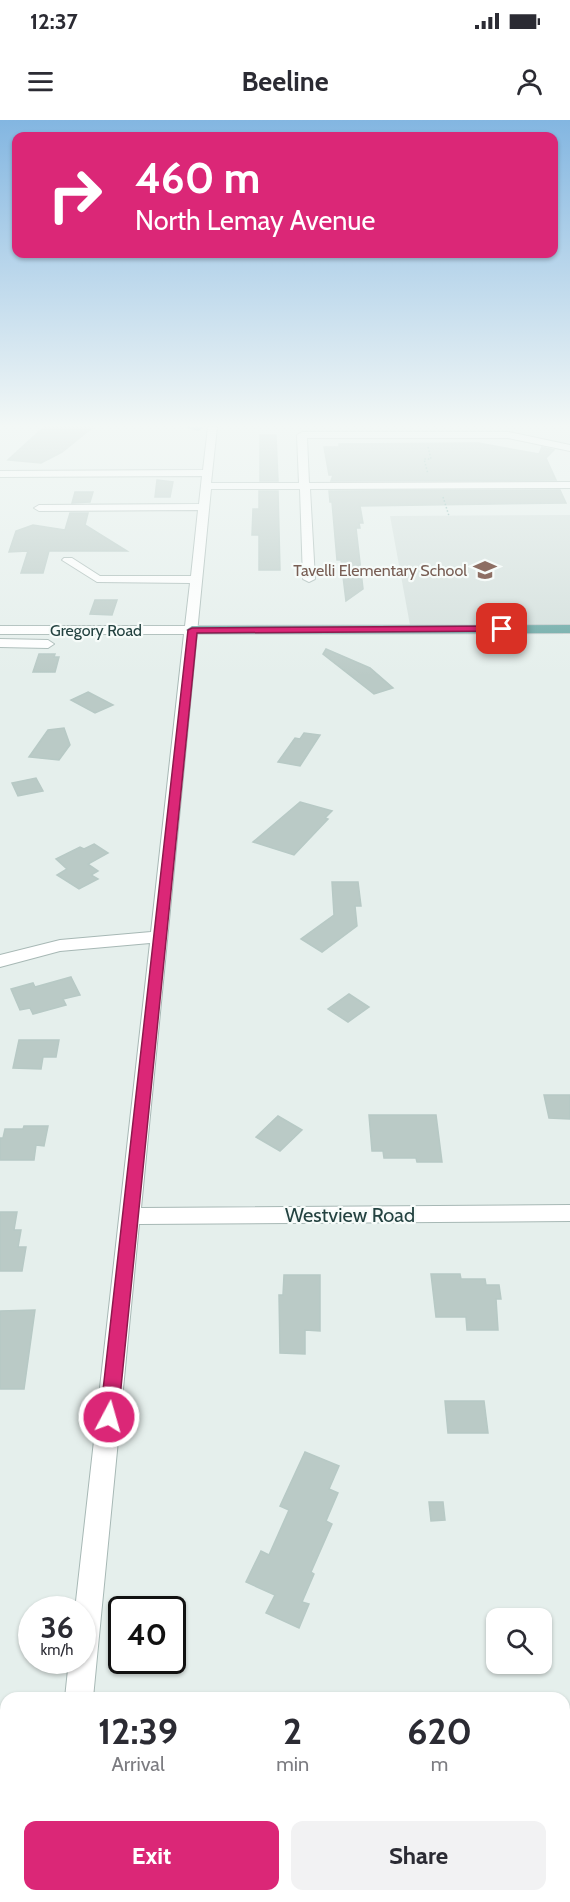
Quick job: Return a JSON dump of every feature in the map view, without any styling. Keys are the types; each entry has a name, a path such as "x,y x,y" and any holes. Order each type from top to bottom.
{"main road":[{"path":"192,630 570,629"}],"street":[{"path":"80,1692 204,510"},
{"path":"306,510 309,579"},
{"path":"68,560 97,579 197,580"},
{"name":"Gregory Road","path":"0,630 192,630"},
{"path":"0,644 48,644"},
{"path":"0,960 29,951 75,942 160,937"},
{"name":"Westview Road","path":"131,1216 570,1213"}],"shaded area":[{"name":"Tavelli Elementary School","path":"570,515 570,626 410,625 390,516"}],"building":[{"path":"253,510 278,510 280,570 259,570 259,535 252,535"},
{"path":"333,510 361,510 363,523 359,523 360,528 356,528 363,589 346,601 341,560 337,560"},
{"path":"70,513 88,513 85,525 127,551 49,551 43,573 21,573 28,551 9,552 16,531 33,525 65,530"},
{"path":"95,600 117,600 112,615 90,614"},
{"path":"326,649 370,668 393,688 374,694 323,654"},
{"path":"39,654 55,654 54,657 59,657 55,672 33,672"},
{"path":"88,692 113,705 95,713 71,700"},
{"path":"64,728 70,745 59,760 29,757 48,730"},
{"path":"304,733 320,735 300,766 278,762 295,738 300,739"},
{"path":"36,778 43,791 18,796 12,783"},
{"path":"300,802 332,811 325,818 328,819 294,855 253,842"},
{"path":"94,844 108,853 88,864 98,871 91,875 98,879 79,889 57,875 67,869 56,859 80,847 84,849"},
{"path":"332,882 358,882 361,906 355,906 357,926 322,952 301,939 334,915"},
{"path":"71,977 80,995 63,999 66,1005 33,1014 30,1008 20,1010 11,989 33,983 35,987"},
{"path":"349,994 369,1007 348,1022 328,1009"},
{"path":"19,1040 59,1040 56,1057 43,1057 41,1069 13,1068"},
{"path":"544,1095 570,1095 570,1119 549,1118"},
{"path":"369,1115 436,1115 442,1162 417,1162 416,1158 384,1158 383,1151 372,1151"},
{"path":"278,1116 302,1130 280,1151 256,1137"},
{"path":"24,1126 48,1126 44,1146 36,1145 34,1160 0,1160 0,1138 3,1138 5,1129 23,1129"},
{"path":"0,1212 17,1212 14,1230 21,1230 18,1247 26,1247 22,1271 0,1271"},
{"path":"431,1274 460,1274 461,1279 485,1279 486,1285 499,1285 501,1299 496,1299 498,1330 467,1330 466,1317 436,1317"},
{"path":"284,1275 320,1275 320,1331 305,1330 305,1354 280,1353 279,1295 283,1295"},
{"path":"35,1310 24,1389 0,1389 0,1311"},
{"path":"445,1401 484,1401 488,1433 448,1433"},
{"path":"305,1452 339,1466 329,1489 338,1493 326,1521 332,1524 311,1572 314,1574 302,1602 309,1604 299,1628 266,1613 275,1595 246,1582 261,1551 269,1555 289,1510 280,1506"},
{"path":"429,1502 443,1502 445,1520 431,1521"}],"place":[{"name":"Tavelli Elementary School","path":"485,570"}],"route":[{"path":"109,1417 192,630 502,629"}]}
